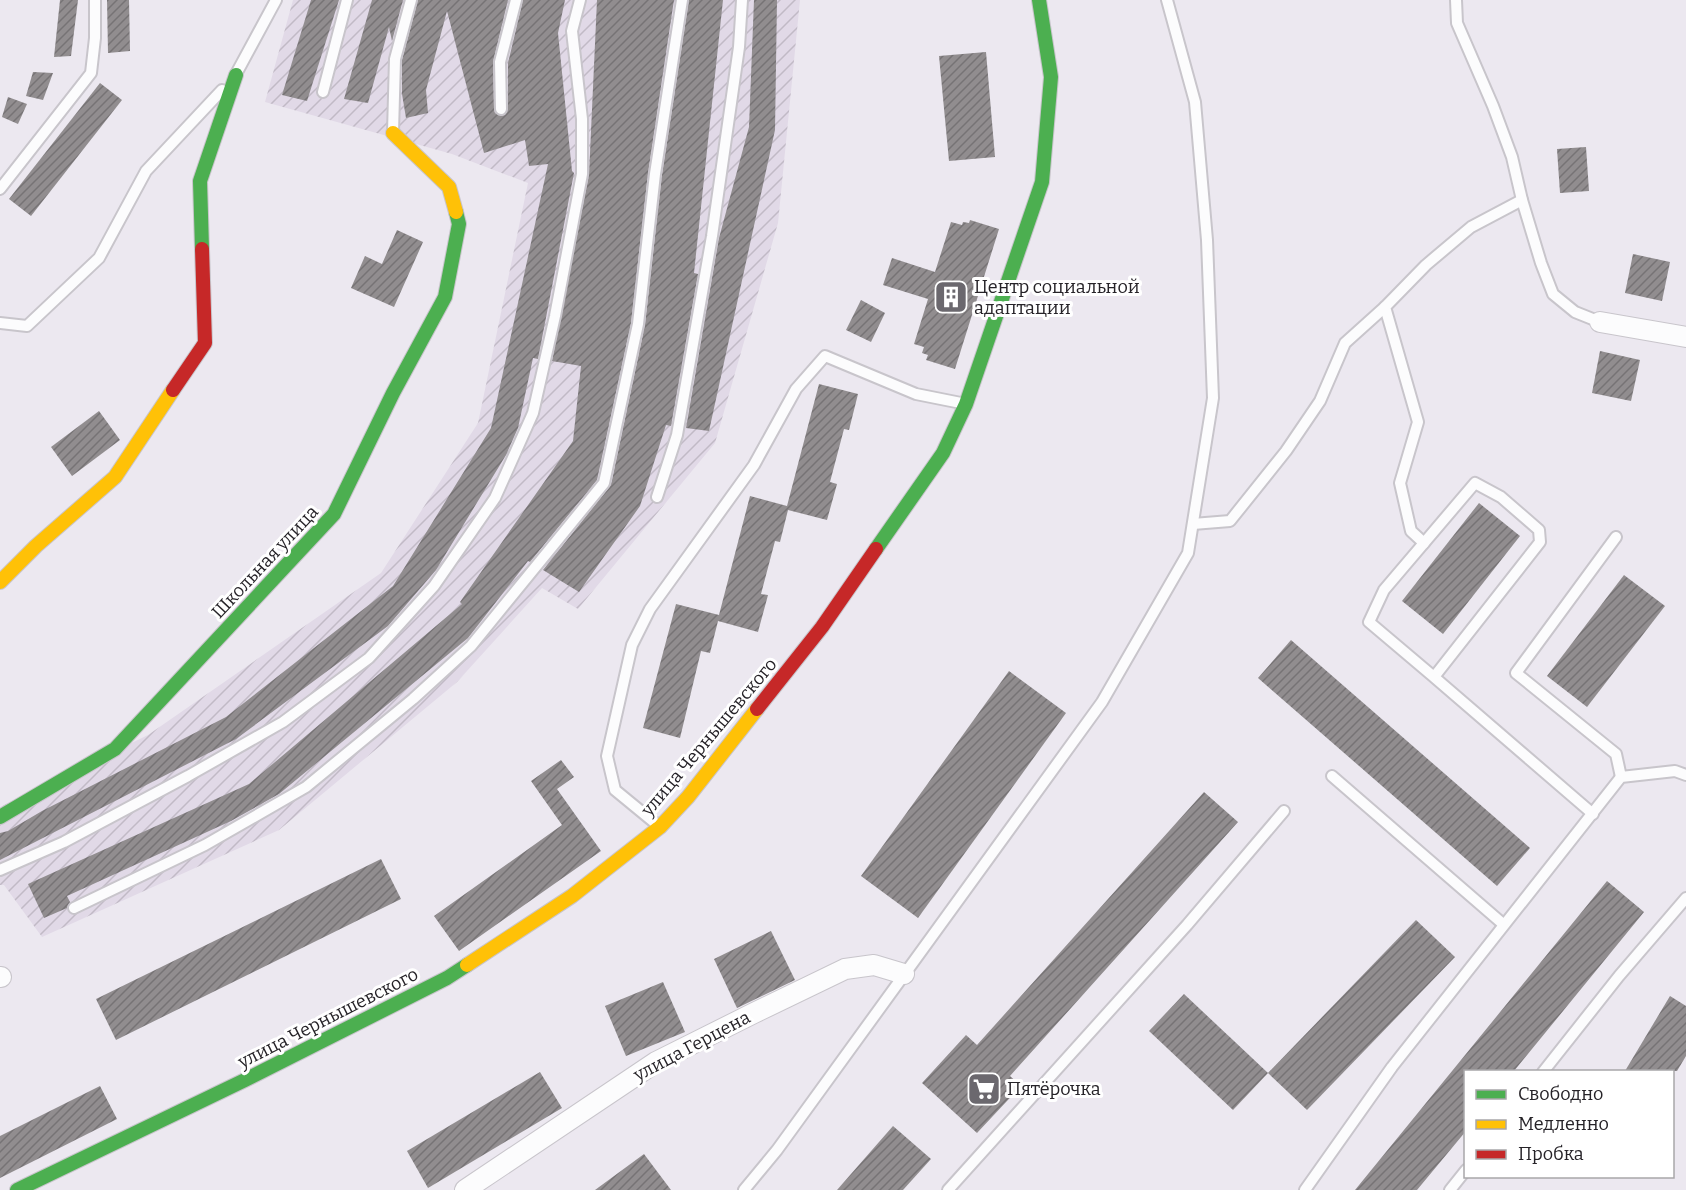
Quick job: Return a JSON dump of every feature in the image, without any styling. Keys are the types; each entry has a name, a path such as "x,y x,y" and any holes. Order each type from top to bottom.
{"main road":[{"name":"улица Чернышевского","path":"17,1190 245,1080 447,978 572,896 660,827 688,797 822,627 943,453 966,404 1042,182 1051,77 1039,0"},
{"path":"0,582 36,546 115,477 205,343 200,182 236,75"},
{"name":"Школьная улица","path":"0,817 115,749 334,514 393,393 445,297 459,224 449,187 393,133"}],"street":[{"path":"1600,322 1686,337"},
{"name":"улица Герцена","path":"465,1190 656,1062 754,1012 845,969 874,965 904,974"}],"lane":[{"path":"0,189 91,73 95,38 95,0"},
{"path":"0,323 27,326 99,258 146,171 236,75 276,0"},
{"path":"323,92 347,0"},
{"path":"393,133 395,59 411,0"},
{"path":"501,109 500,62 516,0"},
{"path":"0,870 9,868 74,836 188,776 283,722 369,658 434,586 495,498 533,413 555,316 582,174 582,119 572,31 580,0"},
{"path":"74,908 205,845 306,787 413,699 471,646 604,483 638,324 655,174 682,0"},
{"path":"657,497 676,435 712,236 738,47 742,0"},
{"path":"744,1190 777,1150 1102,702 1188,553 1213,398 1207,240 1195,102 1167,0"},
{"path":"1456,0 1457,23 1512,157 1522,200 1553,294 1575,312 1600,322"},
{"path":"1193,524 1230,521 1286,451 1320,401 1345,343 1471,226 1522,200"},
{"path":"1385,307 1418,422 1400,483 1411,531 1424,543"},
{"path":"660,827 615,790 607,756 632,645 650,609 754,465 796,389 825,356 916,394 966,404"},
{"path":"1434,677 1540,542 1539,530 1500,498 1475,483 1383,590 1369,622 1593,814"},
{"path":"1616,537 1516,674 1616,754 1621,777"},
{"path":"1305,1190 1392,1067 1621,777 1675,771 1686,775"},
{"path":"1332,776 1503,924"},
{"path":"948,1190 1187,925 1284,811"},
{"path":"1544,1070 1619,976 1686,898"},
{"path":"1450,1190 1464,1172"}],"shaded area":[{"path":"293,0 800,0 778,223 715,443 578,609 542,588 457,682 279,830 42,937 4,885 0,885 0,807 148,735 381,573 478,423 528,183 452,154 265,102"}],"building":[{"path":"60,0 78,0 71,56 54,57"},
{"path":"107,0 129,0 130,51 108,53"},
{"path":"311,0 339,0 307,101 282,95"},
{"path":"372,0 403,0 392,41 389,27 368,103 344,99"},
{"path":"418,0 508,0 493,62 494,109 495,113 501,116 505,115 508,109 508,63 523,0 565,0 558,33 574,173 538,359 533,358 518,428 506,455 436,570 388,626 236,739 0,860 0,833 8,831 42,811 226,717 393,586 491,428 548,164 529,166 525,140 484,153 447,11 426,90 428,113 406,118 402,94 402,60"},
{"path":"597,0 674,0 648,173 631,323 597,480 530,562 528,561 468,638 279,794 231,821 67,896 70,902 67,908 44,918 28,884 249,784 462,604 460,602 573,441 581,366 552,361 589,175"},
{"path":"689,0 723,0 694,273 698,274 671,426 666,425 640,506 579,592 543,570 611,485 645,325 662,175"},
{"path":"754,0 777,0 775,130 709,431 686,428 719,238 749,127"},
{"path":"986,52 995,157 949,161 939,56"},
{"path":"33,72 53,73 43,100 26,96"},
{"path":"100,83 122,100 31,216 9,199"},
{"path":"8,97 27,104 18,124 2,117"},
{"path":"1586,147 1589,191 1560,193 1557,149"},
{"name":"Центр социальной адаптации","path":"970,220 999,229 955,369 926,360 928,355 922,353 924,347 914,344 928,299 883,285 892,258 935,272 951,222 962,225 963,222 969,223"},
{"path":"397,230 423,242 394,307 351,288 365,256 382,264"},
{"path":"1633,254 1670,262 1662,301 1625,293"},
{"path":"861,300 885,313 871,342 846,330"},
{"path":"1600,351 1640,360 1631,401 1592,393"},
{"path":"819,384 858,394 849,430 844,429 830,482 837,484 827,520 788,510 780,542 775,541 761,594 768,595 758,632 718,621 710,653 701,651 680,738 643,728 676,604 719,615 750,496 787,506"},
{"path":"99,411 120,440 72,476 51,447"},
{"path":"1479,503 1520,536 1443,634 1402,601"},
{"path":"1624,575 1665,606 1587,707 1547,676"},
{"path":"1291,640 1530,848 1497,886 1258,678"},
{"path":"1009,671 1066,713 918,918 861,876"},
{"path":"561,760 574,777 557,789 601,851 459,951 434,916 562,825 531,781"},
{"path":"1204,792 1238,822 1010,1076 1021,1086 977,1133 922,1083 966,1035 977,1045"},
{"path":"381,859 401,899 116,1040 96,999"},
{"path":"1607,881 1644,912 1515,1070 1464,1070 1464,1133 1417,1190 1355,1190"},
{"path":"1416,920 1455,957 1307,1110 1268,1073"},
{"path":"771,931 795,980 737,1008 714,959"},
{"path":"663,982 685,1032 626,1056 605,1006"},
{"path":"1184,994 1268,1073 1233,1110 1149,1031"},
{"path":"1670,996 1686,1006 1686,1056 1677,1071 1626,1070"},
{"path":"540,1072 562,1108 428,1188 407,1151"},
{"path":"100,1086 117,1119 0,1178 0,1136"},
{"path":"893,1126 931,1159 903,1190 837,1190"},
{"path":"644,1154 671,1190 595,1190"}],"traffic: fast":[{"path":"876,549 943,453 966,404 1042,182 1051,77 1039,0"},
{"path":"202,249 200,181 236,75"},
{"path":"0,817 115,749 334,514 393,393 445,297 459,224 456,212"},
{"path":"17,1190 245,1080 447,978 467,965"}],"traffic: slow":[{"path":"393,133 449,187 456,212"},
{"path":"0,582 36,546 115,477 173,390"},
{"path":"467,965 572,896 660,827 688,797 757,709"}],"traffic: jam":[{"path":"173,390 205,343 202,249"},
{"path":"757,709 822,627 876,549"}],"place":[{"name":"Центр социальной адаптации","path":"951,297"},
{"name":"Пятёрочка","path":"984,1089"}]}
